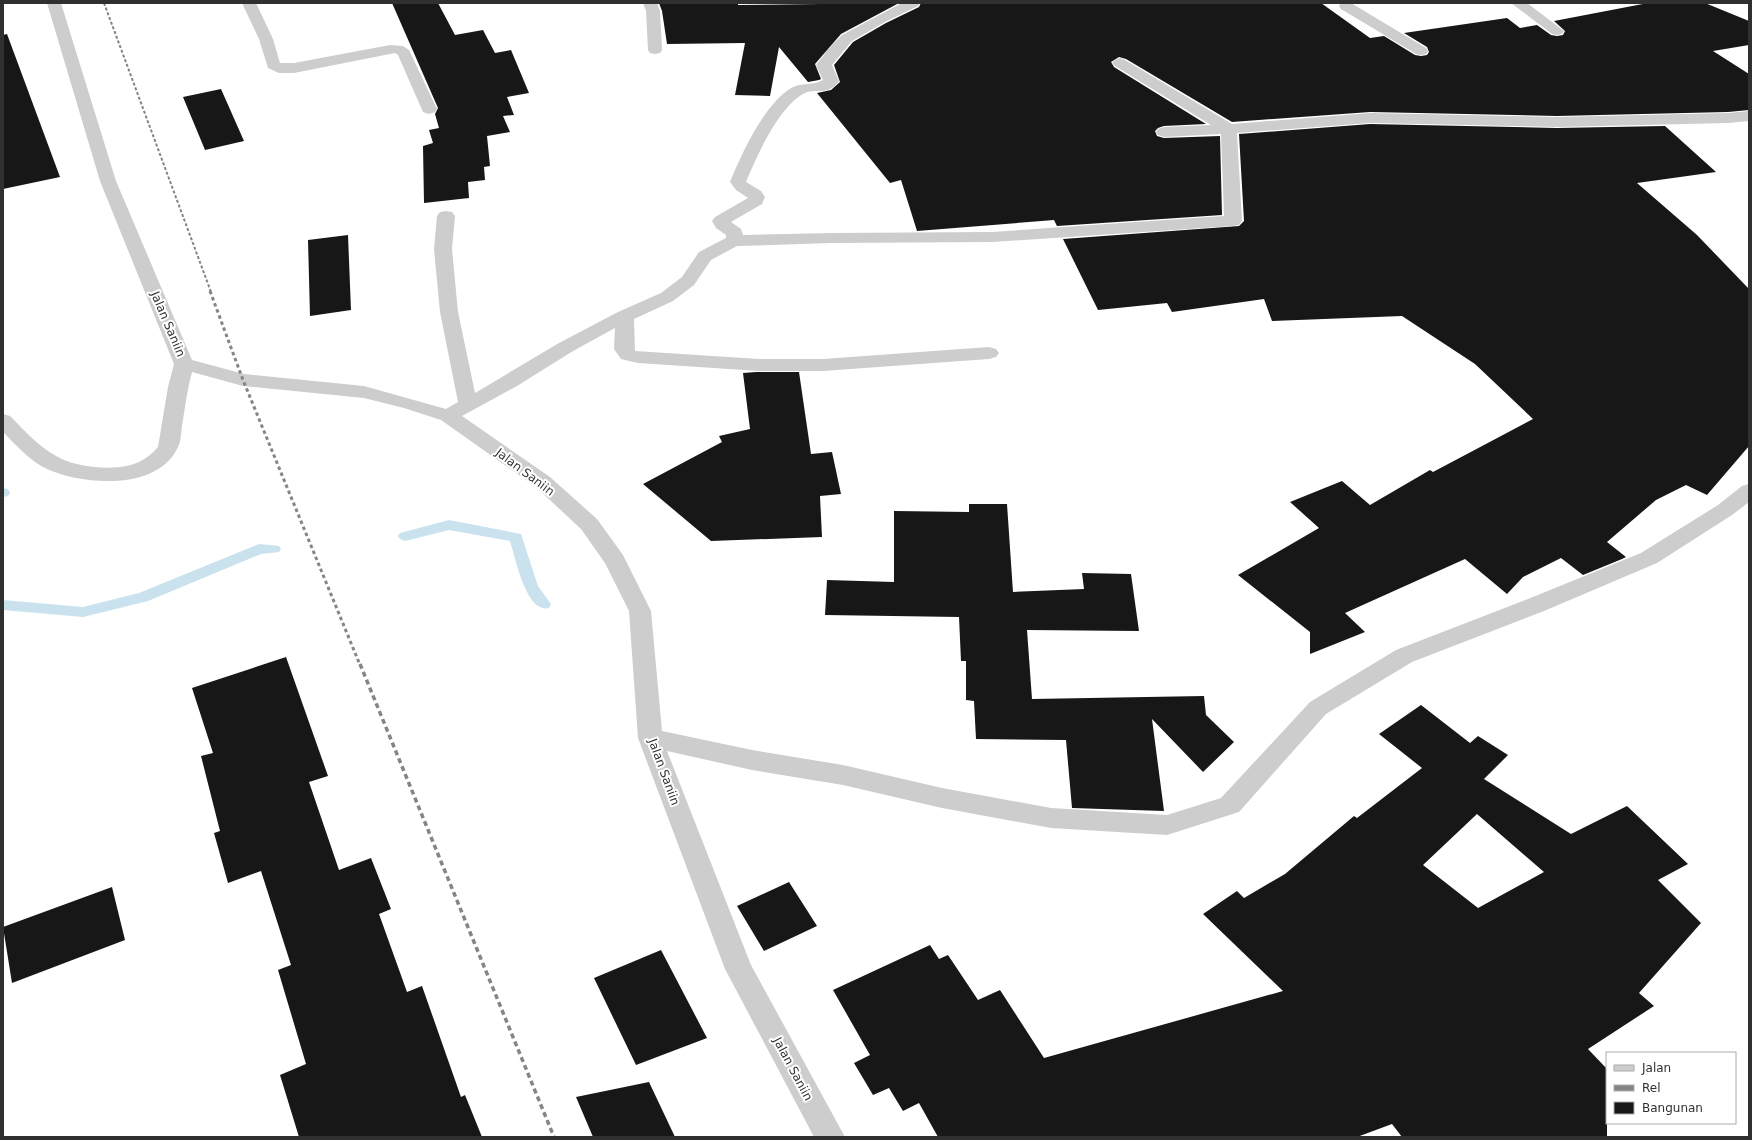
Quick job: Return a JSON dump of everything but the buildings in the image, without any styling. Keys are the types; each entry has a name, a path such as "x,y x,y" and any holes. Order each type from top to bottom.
{"street":[{"name":"Jalan Saniin","path":"54,3 108,180 184,364 243,380 364,392 411,404 448,416 543,482 589,524 615,560 640,611 650,738 739,969 830,1137"},
{"path":"250,3 266,39 273,64 279,68 294,68 390,49 398,49 404,53 428,109"},
{"path":"650,3 655,50"},
{"path":"734,241 734,233 722,224 721,221 756,200 757,197 742,187 738,182 749,156 777,112 795,92 804,88 822,88 828,85 831,81 824,65 835,50 848,38 880,19 913,3"},
{"path":"1344,4 1364,3"},
{"path":"1518,3 1557,31"},
{"path":"1344,4 1421,51"},
{"path":"1120,63 1210,116 1229,129"},
{"path":"1164,132 1229,129 1370,118 1557,122 1699,119 1749,116"},
{"path":"448,416 515,379 566,347 625,316 642,310 679,288 688,281 704,256 734,241 832,238 992,237 1233,220 1229,129"},
{"path":"446,216 443,249 449,312 468,404"},
{"path":"625,316 624,349 628,355 638,357 759,365 823,365 989,353"},
{"path":"3,420 36,451 53,464 85,473 116,474 138,470 153,464 163,457 168,448 178,387 184,364"},
{"path":"650,738 752,760 842,775 942,798 1050,818 1167,825 1230,805 1318,708 1404,656 1536,605 1649,558 1725,510 1749,491"}],"waterway":[{"path":"405,536 449,525 516,537 531,587 544,604"},
{"path":"3,605 83,612 143,597 259,549 274,549"}],"railway":[{"path":"104,3 211,292"},
{"path":"210,291 243,380 360,665"},
{"path":"360,664 554,1137"}]}
